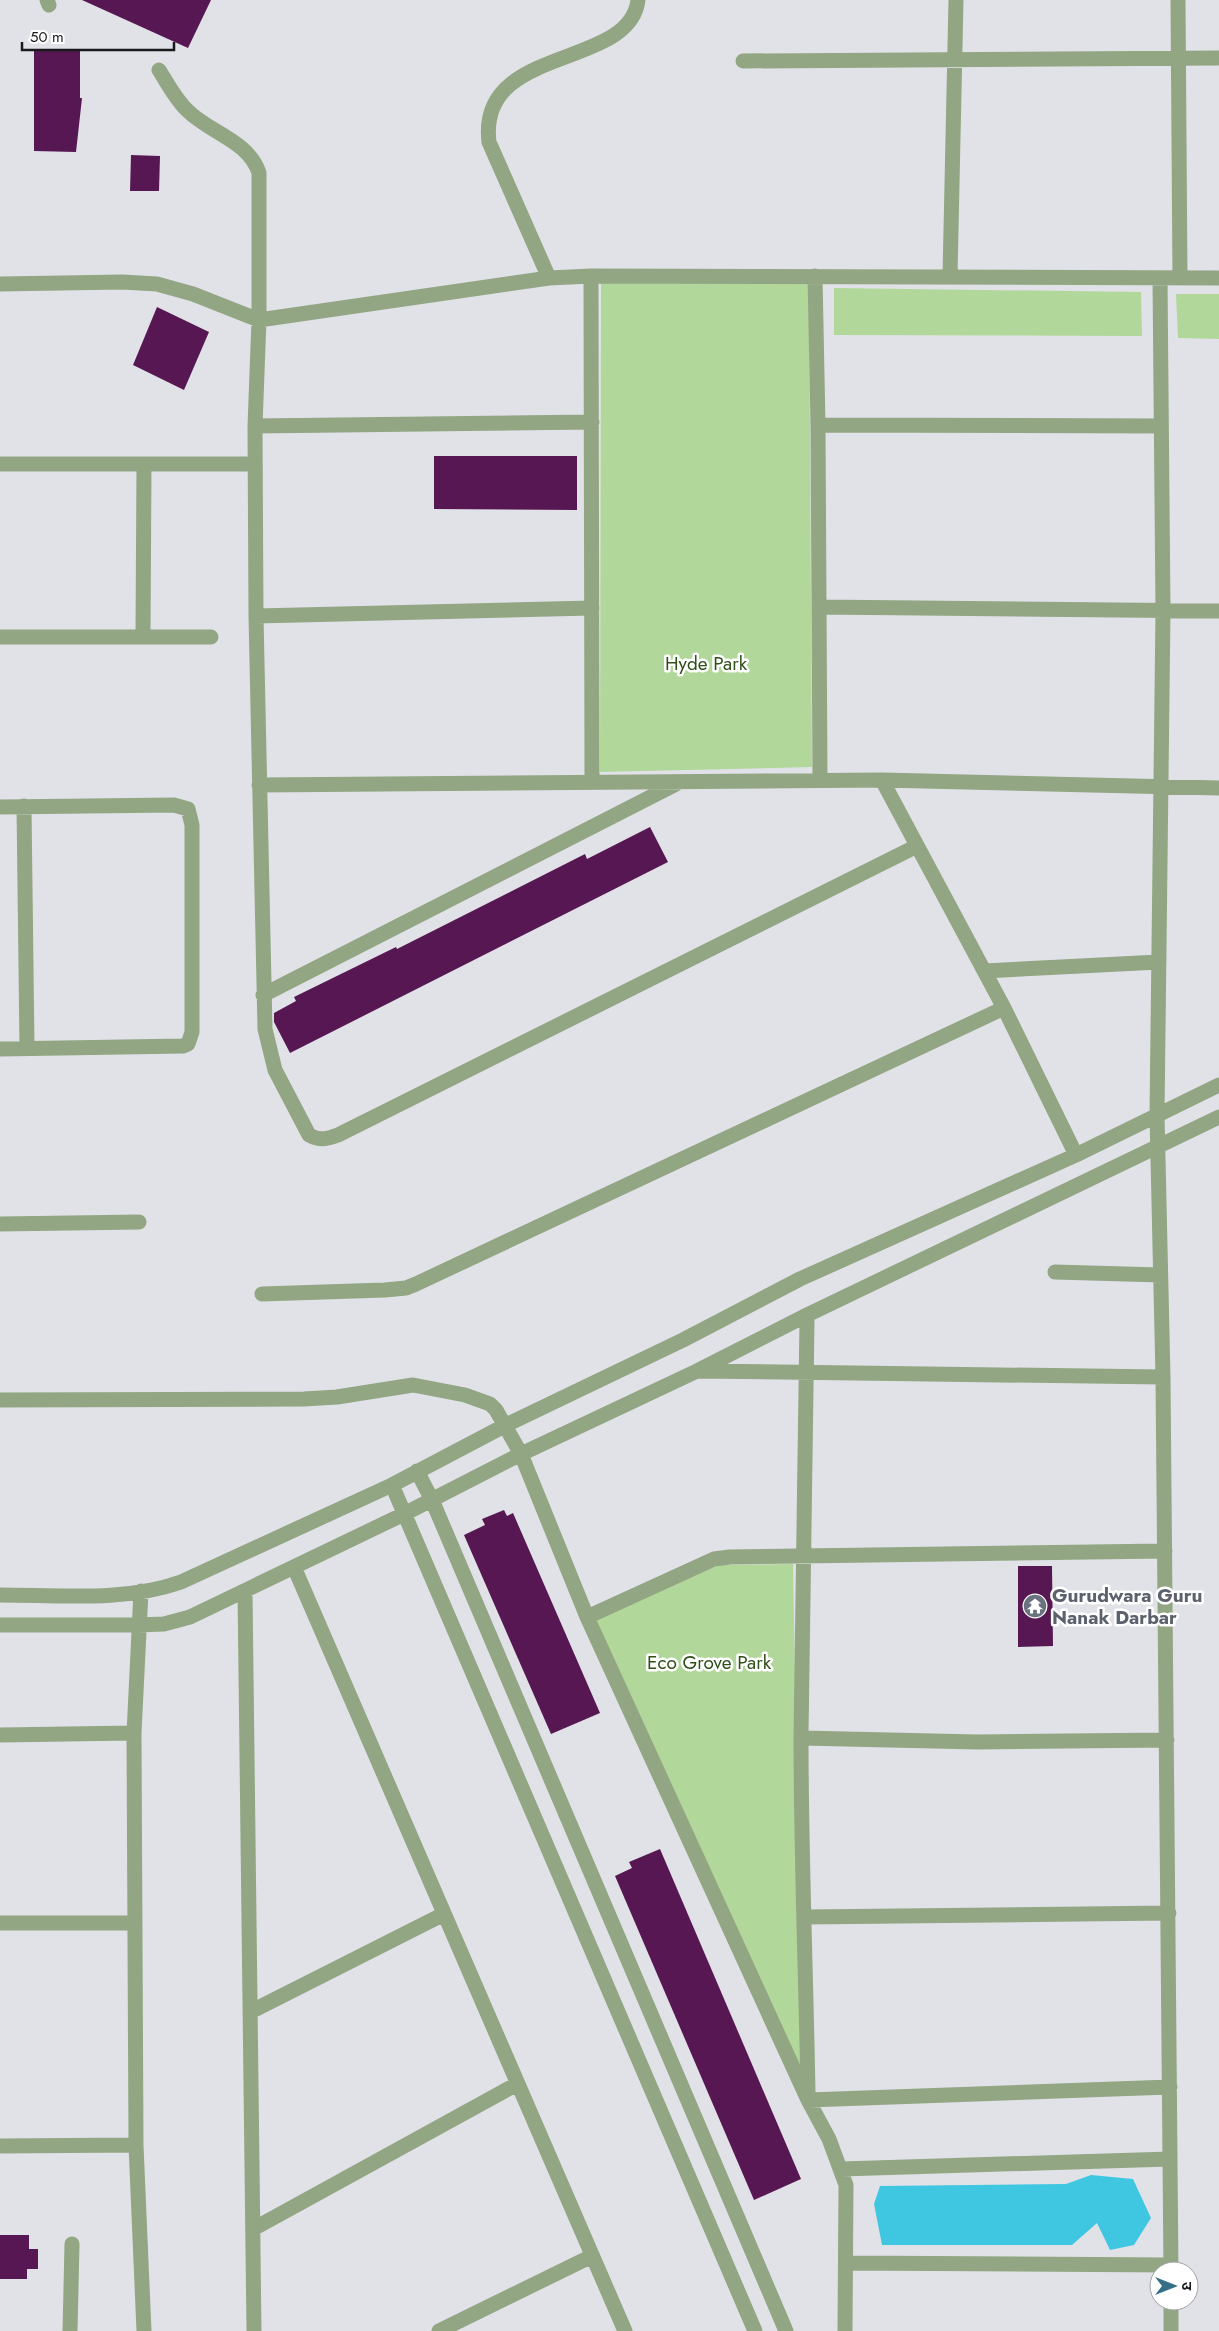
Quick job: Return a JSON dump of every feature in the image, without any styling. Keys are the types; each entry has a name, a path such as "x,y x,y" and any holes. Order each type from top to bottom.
{"street":[{"path":"549,278 489,142 487,125 496,99 505,88 520,77 603,42 631,19 637,8 638,0"},
{"path":"950,276 956,0"},
{"path":"1178,0 1180,278"},
{"path":"743,61 956,58 1219,58"},
{"path":"160,70 176,97 189,113 246,152 255,162 260,186 256,426 256,616 263,995 269,1054 275,1070 309,1135 317,1139 326,1139 917,846"},
{"path":"591,276 592,782"},
{"path":"0,284 122,282 157,284 185,291 259,320 549,278 591,276 1219,278"},
{"path":"815,276 820,607 820,780"},
{"path":"1160,278 1162,611 1157,1115 1163,1377 1171,2261"},
{"path":"256,426 592,422"},
{"path":"818,425 1162,426"},
{"path":"0,464 256,464"},
{"path":"143,637 144,464"},
{"path":"820,607 1219,611"},
{"path":"256,616 592,608"},
{"path":"0,638 211,636"},
{"path":"258,784 882,780 1219,788"},
{"path":"882,780 1004,1008 1076,1154"},
{"path":"263,995 679,782"},
{"path":"0,807 174,805 188,809 192,825 192,1032 188,1044 182,1046 0,1049"},
{"path":"24,806 28,1048"},
{"path":"984,971 1159,962"},
{"path":"262,1294 385,1290 411,1286 1004,1008"},
{"path":"0,1595 110,1594 167,1587 181,1582 392,1485 506,1425 683,1340 800,1279 1076,1154 1219,1085"},
{"path":"0,1624 138,1625 164,1624 190,1617 404,1514 520,1454 697,1371 807,1315 1219,1117"},
{"path":"0,1224 140,1222"},
{"path":"1055,1272 1160,1275"},
{"path":"807,1315 802,1557 804,1641 802,1738 808,2100"},
{"path":"697,1371 806,1374 1163,1377"},
{"path":"0,1400 304,1399 337,1397 413,1385 482,1400 496,1410 506,1425 520,1454 587,1617 808,2100 829,2139 841,2170 846,2185 845,2331"},
{"path":"417,1471 432,1500 786,2331"},
{"path":"392,1485 754,2331"},
{"path":"587,1617 714,1559 743,1556 802,1557 1165,1551"},
{"path":"294,1568 625,2331"},
{"path":"142,1590 138,1625 134,1733 136,2144 144,2331"},
{"path":"245,1591 254,2331"},
{"path":"0,1735 134,1733"},
{"path":"802,1738 978,1742 1167,1740"},
{"path":"250,2012 444,1914"},
{"path":"805,1917 1169,1914"},
{"path":"0,1923 135,1923"},
{"path":"253,2229 518,2084"},
{"path":"808,2100 1170,2087"},
{"path":"0,2146 136,2144"},
{"path":"841,2170 1170,2159"},
{"path":"70,2331 72,2244"},
{"path":"439,2331 592,2256"},
{"path":"846,2263 1149,2268"},
{"path":"1171,2311 1171,2331"}],"green space":[{"name":"Hyde Park","path":"601,282 809,283 812,767 600,772"},
{"path":"834,288 1141,292 1142,336 834,335"},
{"path":"1176,294 1219,294 1219,339 1178,338"},
{"name":"Eco Grove Park","path":"793,1564 802,2071 595,1618 719,1565"}],"water":[{"path":"1091,2175 1133,2179 1151,2218 1134,2245 1110,2250 1097,2223 1072,2245 882,2245 874,2204 880,2186 1066,2184"}],"building":[{"path":"82,0 211,0 188,48"},
{"path":"34,49 80,50 80,98 82,98 76,152 34,151"},
{"path":"131,155 160,156 159,191 130,191"},
{"path":"157,307 209,332 184,390 133,365"},
{"path":"434,456 577,456 577,510 434,509"},
{"path":"650,827 668,862 290,1053 274,1022 274,1013 296,1001 294,997 396,947 397,949 585,854 587,859"},
{"path":"504,1510 507,1516 513,1513 600,1713 551,1734 464,1535 485,1525 482,1519"},
{"name":"Gurudwara Guru Nanak Darbar","path":"1018,1566 1052,1566 1053,1646 1018,1647"},
{"path":"660,1849 801,2179 754,2200 615,1876 632,1868 629,1862"},
{"path":"0,2235 29,2235 29,2249 38,2249 38,2269 27,2269 27,2279 0,2279"}],"place":[{"name":"Gurudwara Guru Nanak Darbar","path":"1035,1606"}]}
